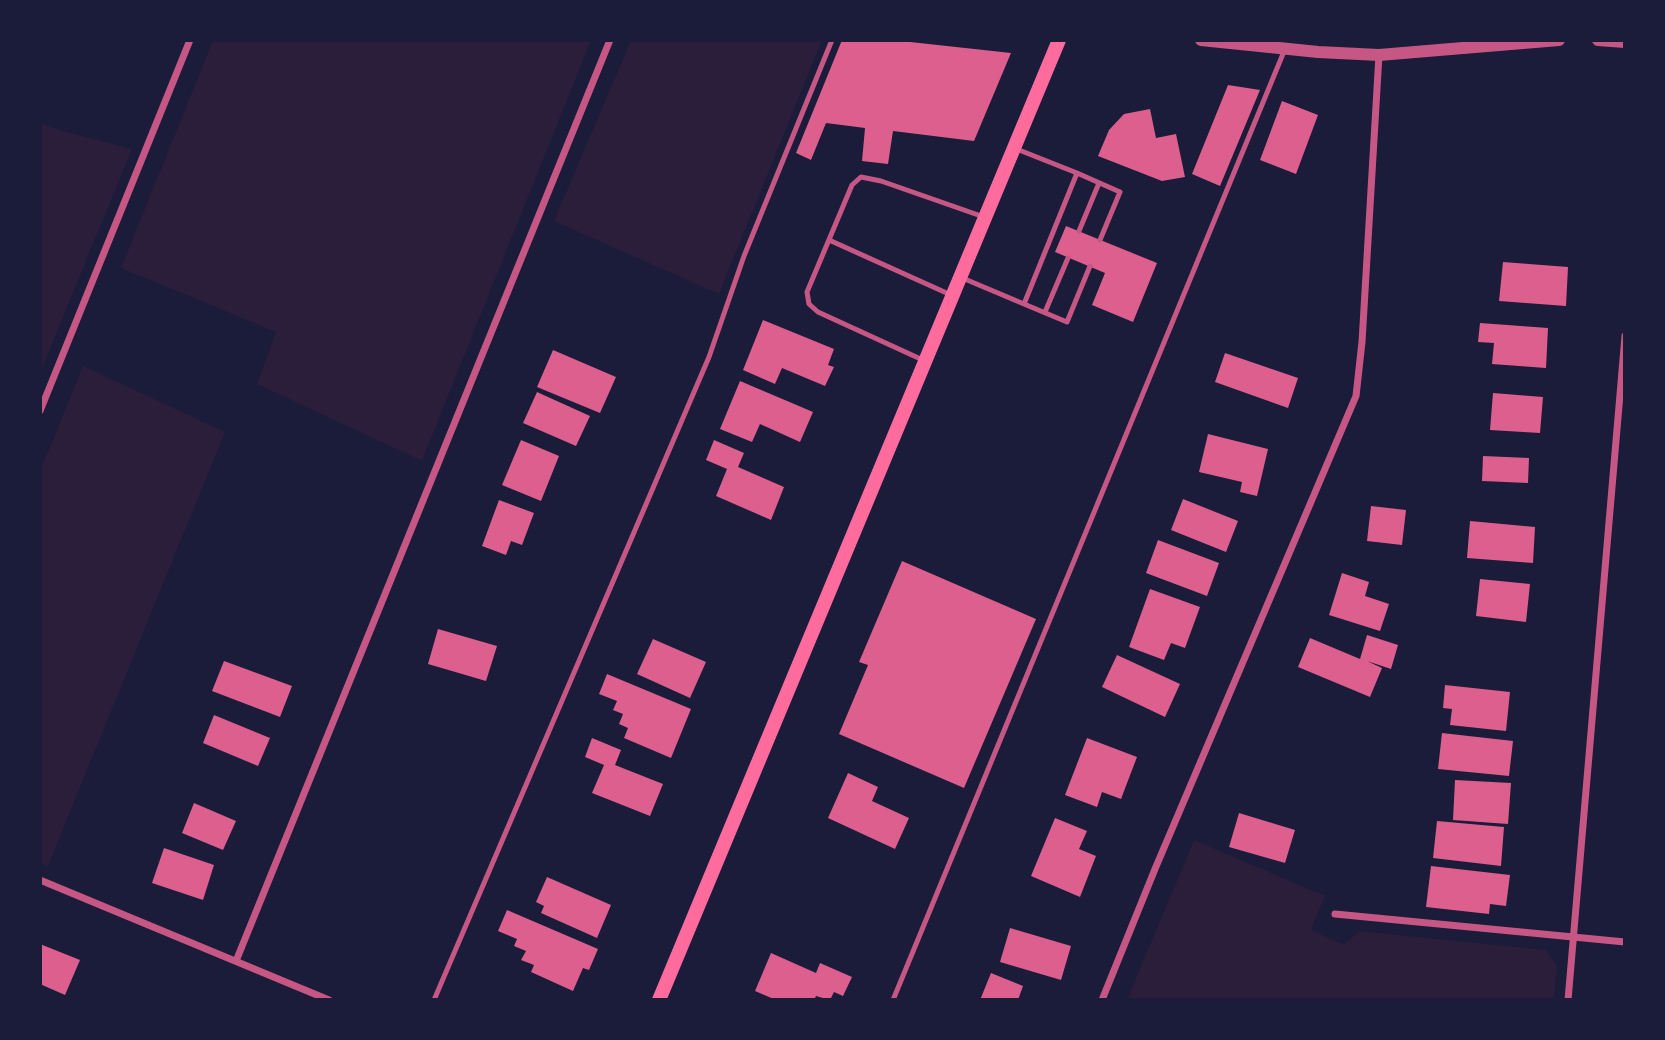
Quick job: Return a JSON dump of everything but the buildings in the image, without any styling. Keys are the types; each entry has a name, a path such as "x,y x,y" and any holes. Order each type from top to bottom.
{"main road":[{"path":"659,1000 1059,40"}],"street":[{"path":"40,411 190,40"},
{"path":"236,961 610,40"},
{"path":"1209,41 1379,55 1559,40"},
{"path":"1598,40 1625,42"},
{"path":"1102,1000 1356,396 1362,342 1379,55"},
{"path":"1568,1000 1625,336"},
{"path":"40,880 329,1000"},
{"path":"1335,914 1625,942"}],"lane":[{"path":"434,1000 709,357 744,256 832,40"},
{"path":"893,1000 1284,49"},
{"path":"1014,148 1120,192 1100,240"},
{"path":"1024,304 1077,173"},
{"path":"925,361 818,312 809,304 807,292 852,185 861,177 881,180 985,217"},
{"path":"1079,231 1099,183"},
{"path":"829,240 952,296"},
{"path":"1045,312 1068,258"},
{"path":"960,277 1066,322 1090,266"}],"shaded area":[{"path":"213,40 591,40 422,461 257,384 276,332 121,268"},
{"path":"631,40 822,40 719,294 554,221"},
{"path":"40,123 132,149 40,373"},
{"path":"83,366 225,432 48,866 40,863 40,471"},
{"path":"1194,840 1325,896 1311,930 1344,945 1359,931 1546,950 1557,966 1554,1000 1127,1000"}]}
